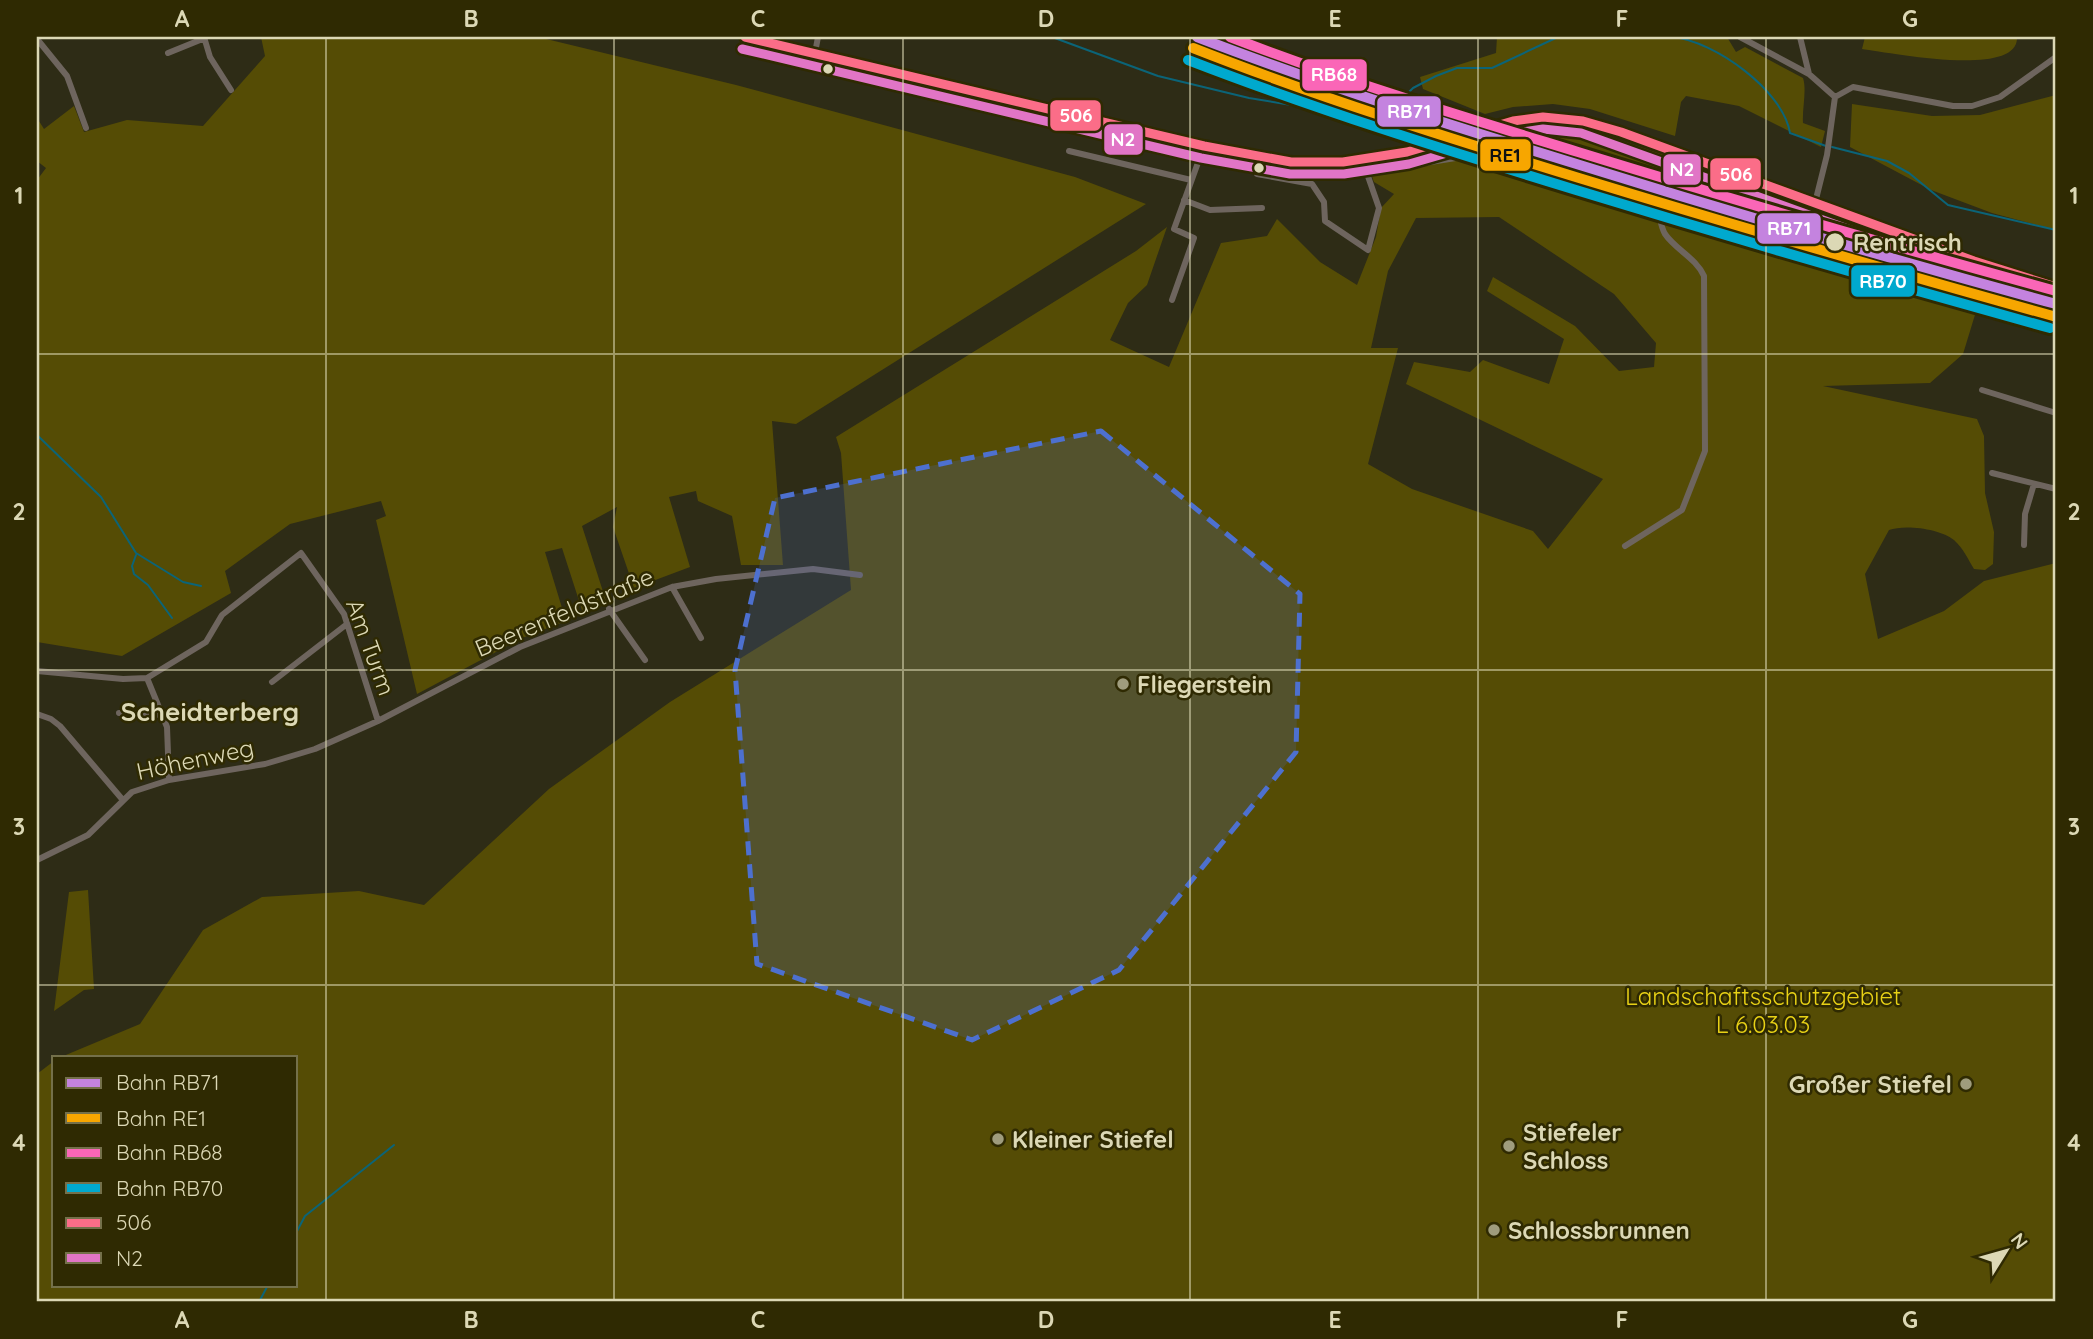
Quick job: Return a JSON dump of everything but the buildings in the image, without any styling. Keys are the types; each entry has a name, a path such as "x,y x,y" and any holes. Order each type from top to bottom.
{"main road":[{"path":"745,37 1204,146 1291,162 1362,159 1414,150 1513,121 1553,117 1598,125 2008,274 2056,287"}],"street":[{"path":"168,53 204,37 210,57 231,90"},
{"path":"815,53 818,37"},
{"path":"1740,37 1809,74 1835,97"},
{"path":"1800,37 1809,74"},
{"path":"37,39 64,70 86,128"},
{"path":"1835,97 1853,87 1953,106 1972,106 2000,97 2056,57"},
{"path":"1815,203 1827,155 1835,97"},
{"path":"1172,300 1194,238 1174,229 1204,146"},
{"path":"1367,172 1500,150 1651,196 1655,201 1664,233 1700,268 1704,276 1704,451 1682,510 1625,546"},
{"path":"1069,151 1191,180"},
{"path":"1257,174 1312,184 1324,202 1325,222 1368,250 1379,208 1362,159"},
{"path":"1184,201 1210,210 1262,208"},
{"path":"1982,390 2056,413"},
{"path":"1992,474 2056,489"},
{"path":"2024,545 2025,514 2034,484"},
{"name":"Am Turm","path":"147,678 206,642 222,615 301,553 338,605 347,624 378,721"},
{"name":"Beerenfeldstraße","path":"378,721 520,647 609,609 672,587 716,579 813,569 860,575"},
{"path":"672,587 701,638"},
{"path":"609,609 645,660"},
{"path":"272,682 347,624"},
{"path":"37,671 122,679 147,678 163,715 169,741 169,780"},
{"path":"119,713 163,715"},
{"path":"37,714 60,726 122,799"},
{"name":"Höhenweg","path":"37,860 88,835 132,792 169,780 265,764 316,749 378,721"}],"highlighted area":[{"path":"1101,431 1300,594 1296,752 1119,970 972,1040 757,964 735,670 775,498"}],"green space":[{"path":"261,37 538,37 736,85 1075,177 1146,204 796,424 772,421 783,565 741,565 732,516 698,501 696,491 669,497 690,567 634,588 613,527 617,507 582,526 607,604 583,613 562,548 545,552 566,621 522,638 417,694 376,520 386,516 381,501 290,524 225,571 231,593 122,656 37,642 37,180 46,168 37,161 37,118 44,129 74,106 84,132 127,120 203,126 265,56"},
{"path":"1497,37 1727,37 1736,52 1745,47 1803,78 1803,123 1825,131 1821,147 1739,106 1686,96 1681,102 1675,136 1590,109 1553,104 1513,107 1485,114 1423,89 1420,77 1496,53"},
{"path":"1865,37 2017,37 2012,50 1997,57 1950,60 1862,49"},
{"path":"2056,95 2056,230 1992,213 1931,190 1850,147 1852,104 1932,116 1980,115"},
{"name":"Landschaftsschutzgebiet L 6.03.03","path":"1532,125 1588,129 1667,156 1651,191 2006,293 2001,311 1978,305 1963,354 1930,383 1823,386 1977,419 1984,436 1985,493 1994,532 1993,564 1985,570 1974,569 1954,540 1932,530 1889,530 1865,574 1878,639 1944,611 1984,581 2056,563 2056,1302 37,1302 37,1074 52,1063 52,1286 298,1286 298,1056 63,1056 140,1024 203,930 262,897 359,891 424,905 549,789 670,702 851,590 841,453 836,437 1136,251 1167,227 1147,285 1128,303 1110,340 1169,367 1221,243 1267,236 1277,219 1320,262 1357,285 1376,237 1381,208 1394,194 1374,182 1368,166","holes":["1499,217 1614,294 1656,343 1654,367 1619,371 1575,326 1493,277 1487,291 1564,339 1549,384 1483,360 1470,372 1414,362 1406,384 1603,479 1548,549 1533,531 1412,489 1368,464 1398,348 1371,348 1388,271 1416,218"]},
{"path":"88,890 94,989 84,990 54,1011 69,892"}],"waterway":[{"path":"1052,37 1158,76 1249,98 1369,118"},
{"path":"1401,100 1413,88 1436,76 1457,68 1492,68 1558,37"},
{"path":"1673,37 1708,48 1744,70 1775,100 1790,133 1826,146"},
{"path":"1832,147 1887,161 1909,173 1948,205 2056,230"},
{"path":"37,435 101,497 136,553 183,582 201,586"},
{"path":"136,555 132,566 134,574 148,585 172,618"},
{"path":"298,1229 305,1216 394,1145"},
{"path":"259,1302 267,1286"}],"rail line":[{"name":"RB71","path":"1197,37 1437,121 1819,237 2056,304"},
{"name":"RB68","path":"1230,37 1359,83 1534,139 2056,291"},
{"name":"RE1","path":"1193,48 1337,101 1482,148 1756,231 2053,316"},
{"name":"RB70","path":"1188,60 1332,112 1527,175 2050,328"}],"transit line":[{"name":"506","path":"745,37 1204,146 1291,162 1343,162 1407,152 1513,121 1543,117 1583,121 1621,132 1974,261 2056,287"},
{"name":"N2","path":"742,49 1201,158 1290,174 1344,174 1409,164 1516,133 1543,129 1581,133 1970,273 2052,299"}],"place":[{"name":"Rentrisch","path":"1835,242"},
{"name":"Fliegerstein","path":"1123,684"},
{"name":"Großer Stiefel","path":"1966,1084"},
{"name":"Kleiner Stiefel","path":"998,1139"},
{"name":"Stiefeler Schloss","path":"1509,1146"},
{"name":"Schlossbrunnen","path":"1494,1230"}],"district":[{"name":"Scheidterberg","path":"210,711"}]}
